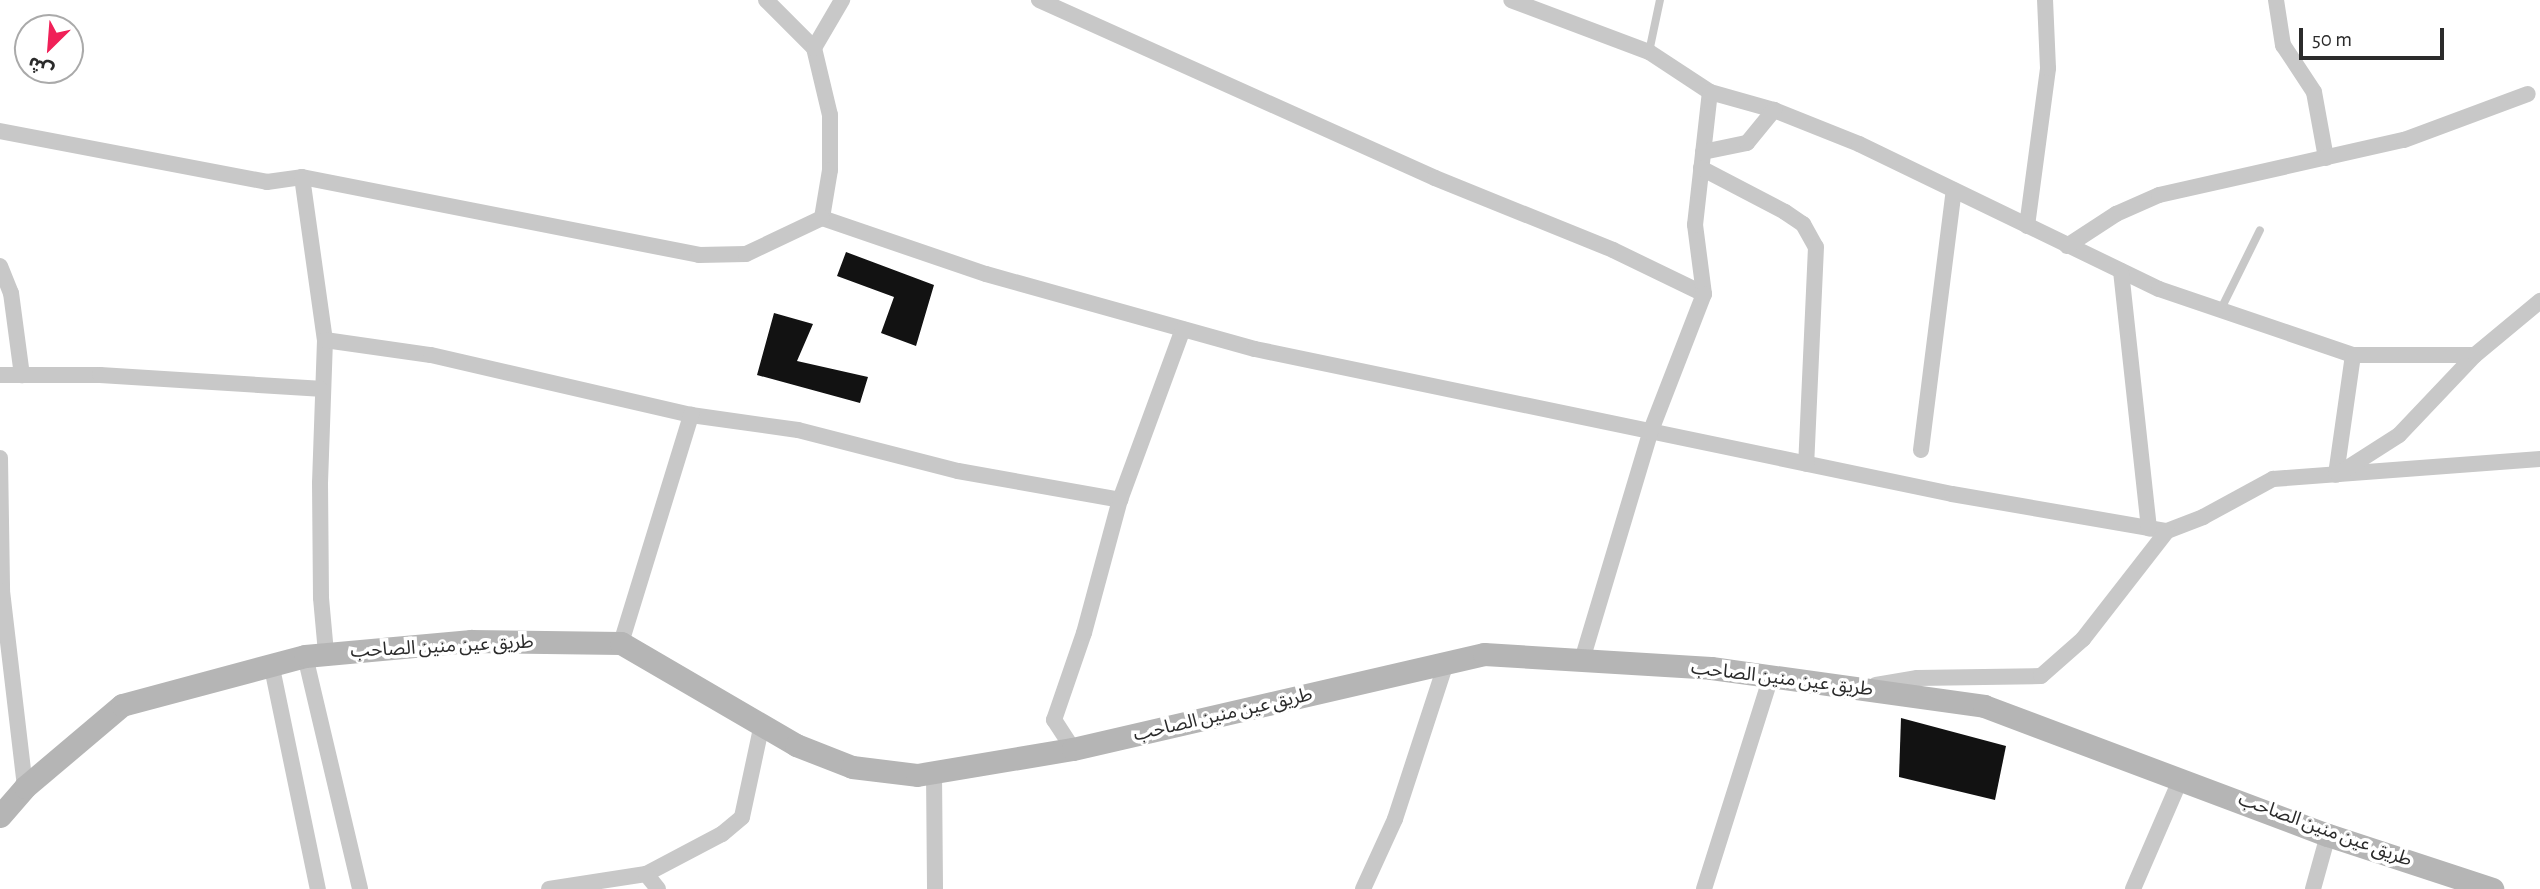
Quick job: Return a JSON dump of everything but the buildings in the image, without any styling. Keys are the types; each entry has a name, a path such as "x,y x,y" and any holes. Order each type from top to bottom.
{"main road":[{"name":"طريق عين منين الصاحب","path":"0,816 25,787 122,705 271,663 316,654 471,641 621,643 761,728 852,767 917,775 1073,749 1484,654 1711,668 1984,706 2328,835 2492,889"}],"street":[{"path":"766,0 814,48 830,115 830,170 822,218"},
{"path":"814,48 842,0"},
{"path":"1039,0 1435,178 1614,250 1704,295"},
{"path":"1511,0 1649,52 1710,92 1774,110 1859,144 2121,271 2220,311 2353,355 2474,355"},
{"path":"2027,226 2048,68 2045,0"},
{"path":"2276,0 2283,45 2314,92 2326,159"},
{"path":"1582,660 1650,433 1704,295 1695,225 1710,92"},
{"path":"2067,246 2116,214 2158,195 2404,140 2528,94"},
{"path":"1702,160 1747,142 1774,110"},
{"path":"0,131 267,182 302,177 405,201 519,217 699,255 746,254 822,218 986,274 1183,329 1650,433 2167,531 2203,517 2273,479 2540,459"},
{"path":"1702,160 1794,218 1816,247 1806,464"},
{"path":"302,177 325,340 320,390 321,598 316,654 360,889"},
{"path":"1921,450 1954,190"},
{"path":"0,266 10,293 22,375"},
{"path":"2121,271 2149,528"},
{"path":"2336,475 2399,435 2474,355 2540,302"},
{"path":"1073,749 1054,720 1084,633 1119,500 1183,329"},
{"path":"325,340 431,355 691,415 798,430 958,471 1119,500"},
{"path":"2336,475 2353,355"},
{"path":"0,375 175,378 320,390"},
{"path":"621,643 691,415"},
{"path":"0,458 2,591 25,787"},
{"path":"1857,688 1917,678 2041,676 2083,639 2167,531"},
{"path":"271,663 318,889"},
{"path":"1363,889 1395,818 1446,663"},
{"path":"1704,889 1772,677"},
{"path":"549,889 646,874 722,834 742,817 761,728"},
{"path":"934,772 935,889"},
{"path":"2133,889 2181,778"},
{"path":"2313,889 2328,835"},
{"path":"646,874 659,889"}],"lane":[{"path":"1649,52 1660,0"},
{"path":"2220,311 2260,230"}]}
